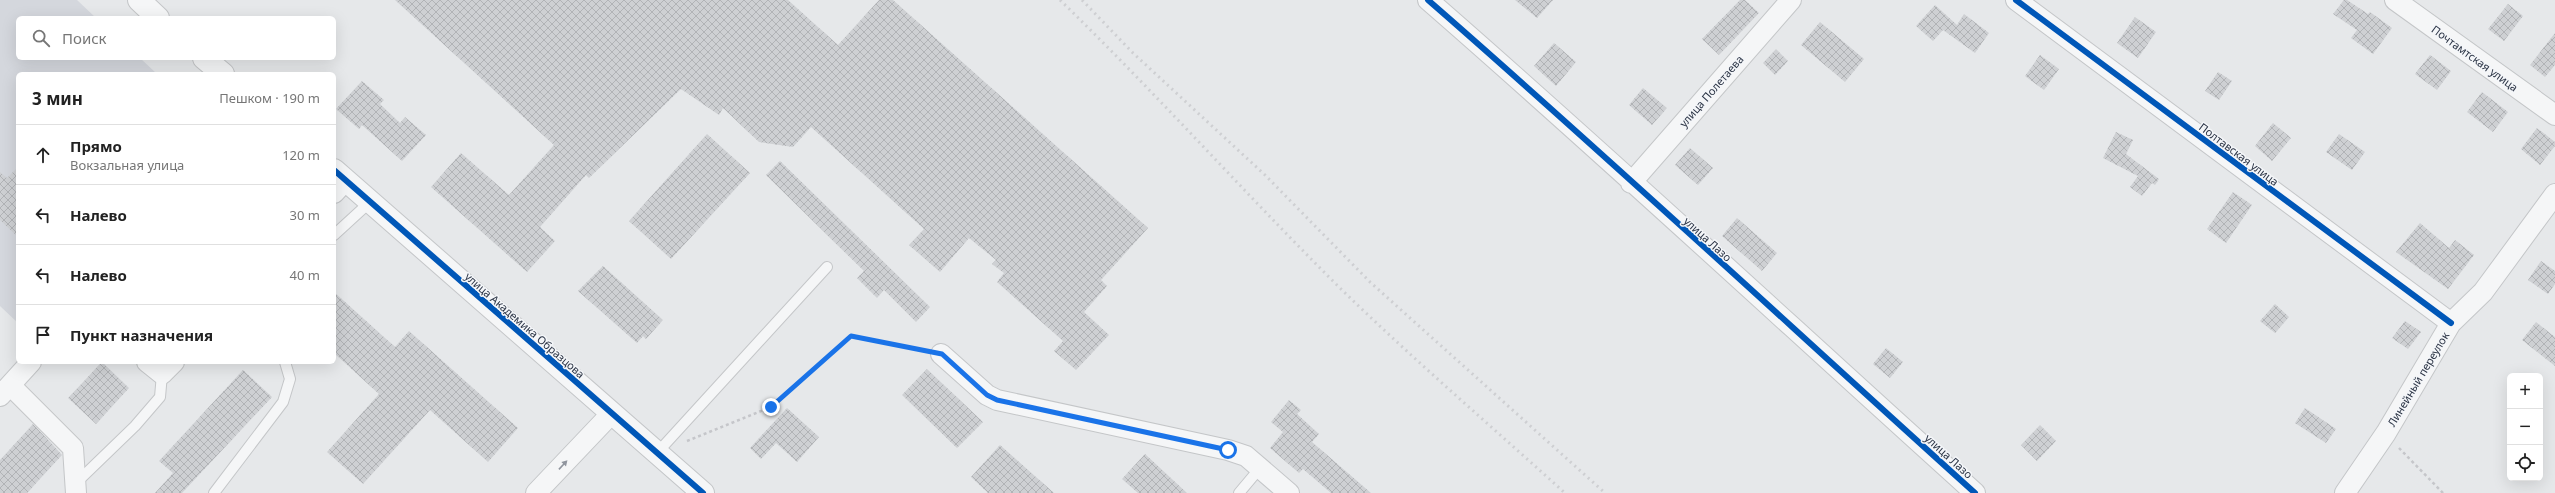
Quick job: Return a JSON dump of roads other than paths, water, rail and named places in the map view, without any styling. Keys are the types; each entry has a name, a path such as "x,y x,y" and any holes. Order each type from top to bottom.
{"street":[{"path":"139,0 156,16"},
{"name":"улица Лазо","path":"1428,0 1570,124 1631,183 1975,493"},
{"name":"улица Полетаева","path":"1631,183 1791,0"},
{"name":"Полтавская улица","path":"2016,0 2451,323"},
{"name":"Почтамтская улица","path":"2395,0 2555,115"},
{"path":"206,60 221,72"},
{"name":"улица Академика Образцова","path":"338,181 370,202 703,493"},
{"name":"Линейный переулок","path":"2345,493 2386,433 2451,323 2483,292 2555,194"},
{"path":"942,354 987,395 997,400 1228,450 1246,456 1289,493"},
{"path":"29,364 5,391 73,448 76,488"},
{"path":"536,493 611,414"}],"lane":[{"path":"336,234 370,202"},
{"path":"657,453 826,266"},
{"path":"214,493 283,402 290,380 286,364"},
{"path":"76,488 135,426 160,397 161,366"},
{"path":"1239,493 1260,468"}],"railway":[{"path":"1060,0 1342,290 1565,493"},
{"path":"1082,0 1133,53 1265,175 1370,282 1605,493"}]}
